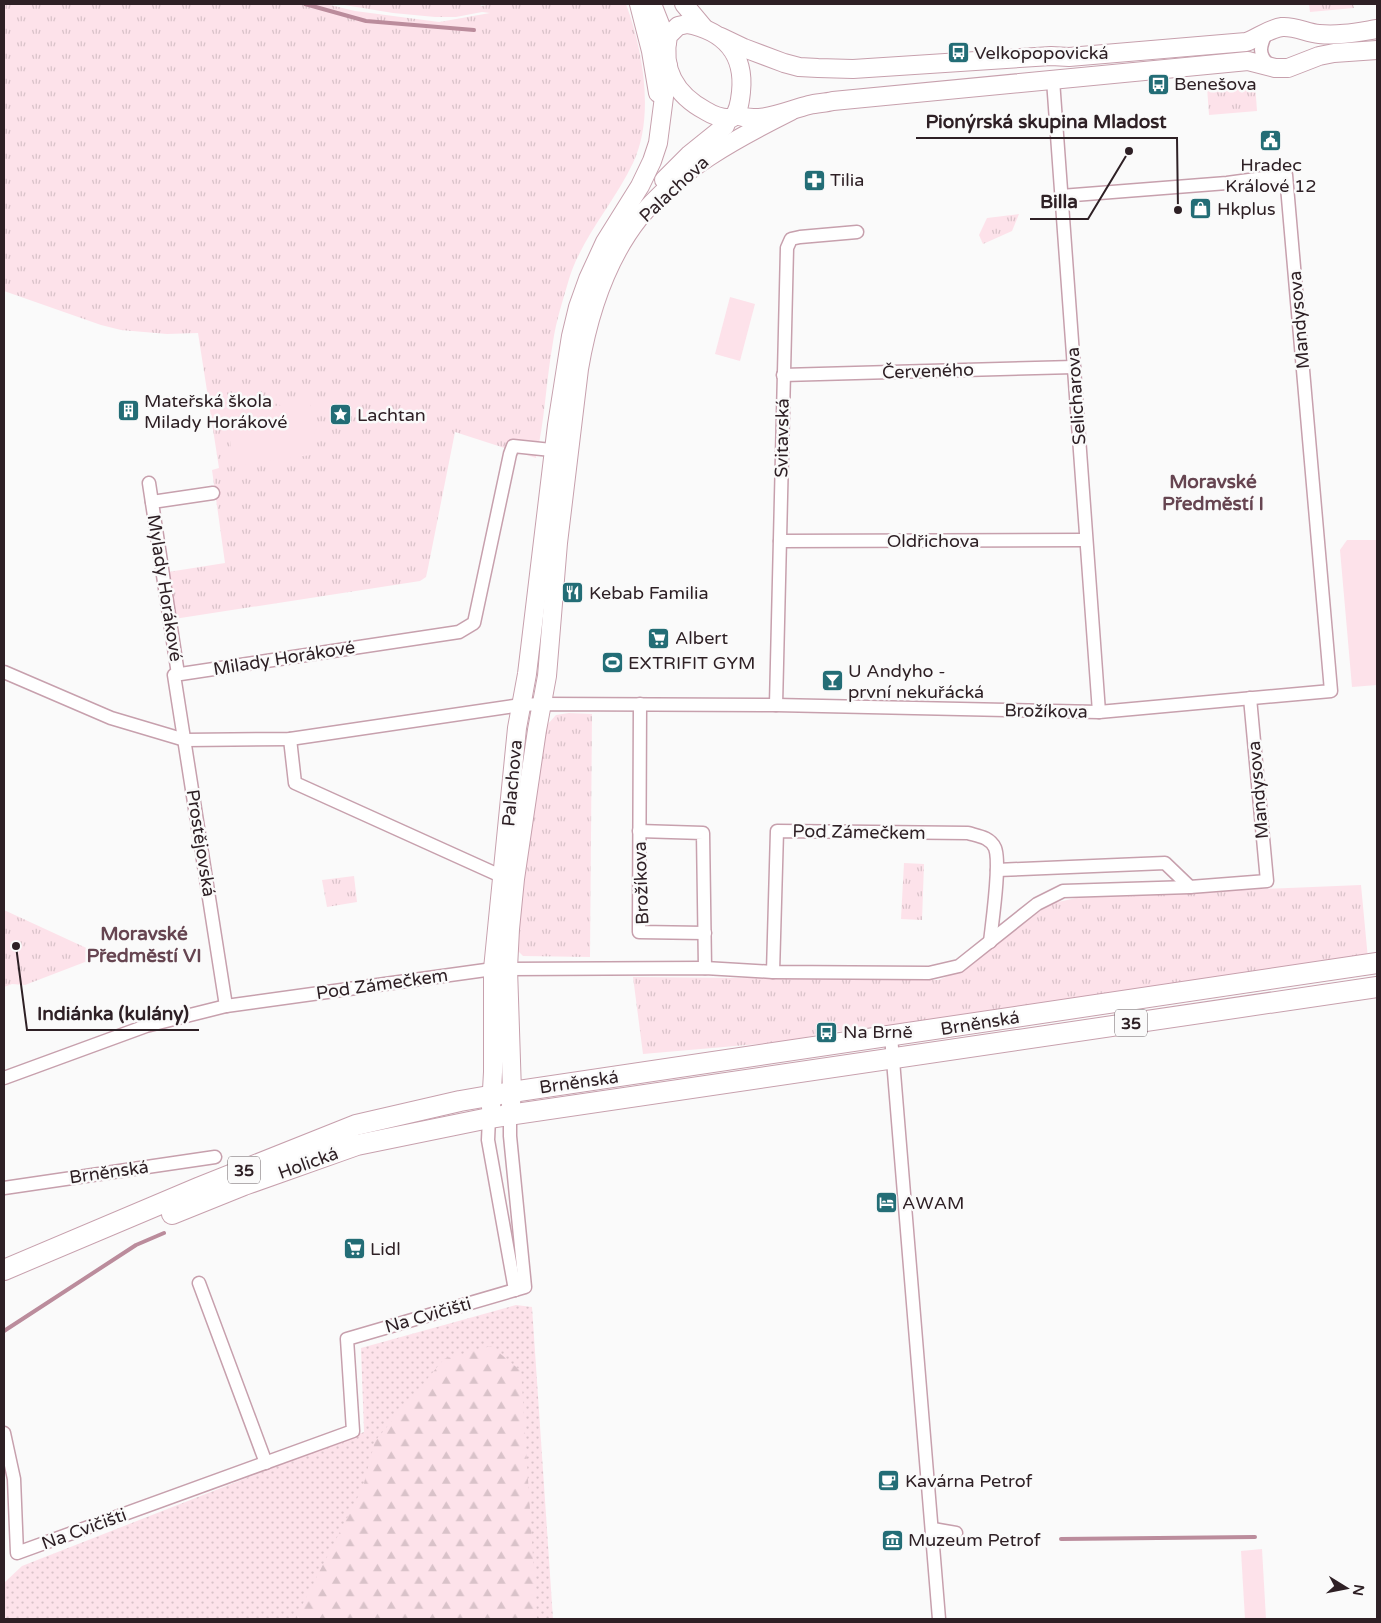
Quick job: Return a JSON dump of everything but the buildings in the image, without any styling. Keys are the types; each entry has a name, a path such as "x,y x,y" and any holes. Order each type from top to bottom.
{"main road":[{"name":"Brněnská","path":"502,1093 1377,963"},
{"name":"Brněnská","path":"510,1115 1377,987"},
{"name":"Holická","path":"4,1270 198,1188 356,1125 502,1093"},
{"name":"Holická","path":"4,1285 212,1198 357,1145 510,1115"}],"street":[{"path":"639,4 651,51 662,116"},
{"path":"652,4 667,42"},
{"path":"684,4 704,28"},
{"path":"1377,29 1317,34 1281,27 1267,31 1246,42 1069,57 1051,56 853,69 800,67 766,57 704,28 687,24 678,26 668,36 667,42 668,66 674,84 682,96 694,105 717,117 747,118 762,118 812,104 833,101 1248,61 1288,68 1303,64 1319,56 1377,50"},
{"path":"1298,29 1311,37 1313,45 1313,52 1303,64"},
{"path":"1267,31 1260,51 1263,60 1270,66"},
{"path":"639,218 668,174 688,155 725,126 732,116 741,89 740,67 734,53 721,37"},
{"name":"Palachova","path":"500,968 547,676 558,543 561,451 571,336 578,307 588,279 605,242 640,186 652,161 658,143 668,66"},
{"name":"Selicharova","path":"1052,80 1099,712"},
{"name":"Palachova","path":"510,1115 502,1093 500,968 503,877 517,728 561,451 592,312 612,262 639,218 683,176 710,156 734,140 790,110"},
{"name":"Mandysova","path":"1061,196 1228,183 1286,174 1331,691"},
{"name":"Svitavská","path":"776,705 786,260 789,242 800,236 857,232"},
{"name":"Červeného","path":"784,375 1074,367"},
{"name":"Milady Horákové","path":"178,674 459,632 474,623 513,446 561,451"},
{"name":"Mylady Horákové","path":"149,483 178,674"},
{"name":"Mylady Horákové","path":"152,502 213,493"},
{"name":"Oldřichova","path":"780,541 1086,540"},
{"path":"4,672 111,718 185,740 290,739 521,705 542,704"},
{"path":"178,674 174,675 185,740"},
{"name":"Brožíkova","path":"542,704 776,705 1099,712 1331,691"},
{"name":"Mandysova","path":"1250,698 1266,881"},
{"name":"Brožíkova","path":"640,704 639,932 705,933"},
{"path":"290,739 295,783 503,877"},
{"name":"Prostějovská","path":"185,740 226,1006"},
{"name":"Pod Zámečkem","path":"773,972 777,830 968,833 985,837 995,848 997,870 990,942"},
{"name":"Brožíkova","path":"639,831 703,833 705,968"},
{"path":"997,870 1165,863 1190,887"},
{"name":"Pod Zámečkem","path":"4,1078 146,1026 226,1006 500,968 705,968 773,972 930,973 959,966 1037,904 1063,891 1190,887 1266,881"},
{"path":"891,1036 939,1619"},
{"name":"Palachova","path":"489,1118 502,1093"},
{"path":"489,1118 488,1140 515,1290 525,1287 510,1136 510,1115"},
{"name":"Brněnská","path":"4,1188 214,1157"},
{"path":"199,1283 266,1463"},
{"name":"Na Cvičišti","path":"4,1433 14,1479 17,1553 353,1431 347,1339 515,1290"},
{"path":"933,1529 956,1533"}],"green space":[{"path":"4,4 326,4 355,11 439,22 490,13 482,12 456,17 435,17 393,13 338,4 480,4 481,6 493,4 626,4 641,62 645,105 644,125 640,145 633,163 590,234 569,279 554,334 536,458 455,432 426,577 420,581 174,619 168,572 225,563 212,470 219,468 198,333 167,334 121,330 101,325 4,291"},
{"path":"1309,4 1353,4 1354,8 1310,12"},
{"path":"1255,83 1257,111 1209,115 1207,87"},
{"path":"1019,214 1012,231 983,244 979,235 987,218"},
{"path":"730,297 755,304 740,361 715,354"},
{"path":"310,401 318,454 234,466 226,413"},
{"path":"1347,540 1377,540 1377,685 1352,687 1340,550"},
{"path":"569,713 592,714 590,957 523,956 516,949 524,868 547,725 556,715"},
{"path":"904,863 924,864 922,920 901,919"},
{"path":"354,876 357,902 327,907 322,880"},
{"path":"1361,885 1368,959 926,1024 832,1032 781,1042 643,1054 633,977 938,980 966,969 1049,904 1085,896"},
{"path":"4,910 95,952 98,957 25,985 12,984 4,987"},
{"path":"516,1305 532,1307 553,1619 4,1619 4,1583 22,1566 364,1432 361,1348"},
{"path":"491,1346 521,1371 537,1619 295,1619 363,1487 375,1441 444,1359"},
{"path":"1262,1549 1266,1619 1245,1619 1241,1551"}],"waterway":[{"path":"305,4 366,21 474,30"},
{"path":"4,1331 136,1245 164,1233"},
{"path":"1061,1539 1255,1537"}],"place":[{"name":"Velkopopovická","path":"958,53"},
{"name":"Benešova","path":"1158,84"},
{"name":"Hradec Králové 12","path":"1271,140"},
{"name":"Billa","path":"1129,151"},
{"name":"Tilia","path":"814,180"},
{"name":"Hkplus","path":"1201,209"},
{"name":"Pionýrská skupina Mladost","path":"1178,210"},
{"name":"Mateřská škola Milady Horákové","path":"128,411"},
{"name":"Lachtan","path":"341,415"},
{"name":"Kebab Familia","path":"573,593"},
{"name":"Albert","path":"659,638"},
{"name":"EXTRIFIT GYM","path":"612,663"},
{"name":"U Andyho - první nekuřácká","path":"832,681"},
{"name":"Indiánka (kulány)","path":"16,946"},
{"name":"Na Brně","path":"827,1032"},
{"name":"AWAM","path":"886,1203"},
{"name":"Lidl","path":"354,1249"},
{"name":"Kavárna Petrof","path":"889,1481"},
{"name":"Muzeum Petrof","path":"892,1540"}],"district":[{"name":"Moravské Předměstí I","path":"1213,492"},
{"name":"Moravské Předměstí VI","path":"144,944"}]}
